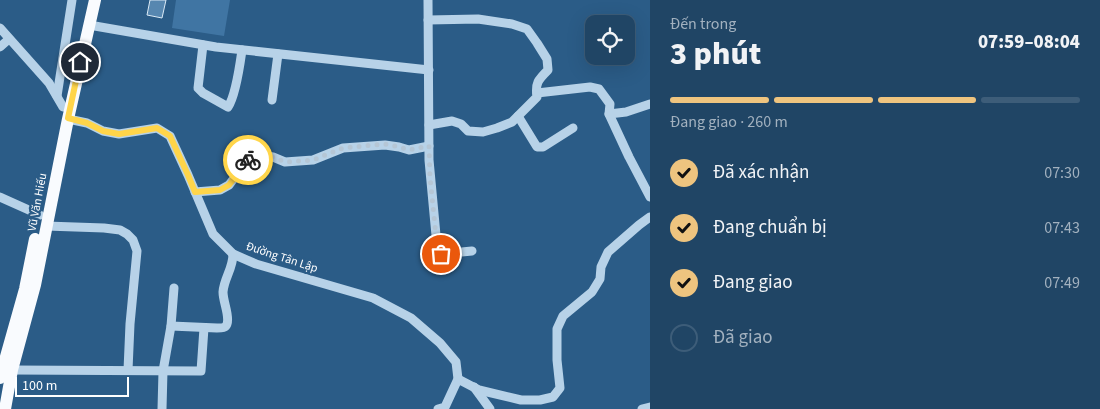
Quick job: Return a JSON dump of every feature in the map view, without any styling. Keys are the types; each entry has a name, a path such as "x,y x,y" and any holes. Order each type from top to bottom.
{"main road":[{"name":"Vũ Văn Hiếu","path":"5,409 3,372 35,285 43,221 62,107 87,0"},
{"name":"Vũ Văn Hiếu","path":"62,107 89,25 95,0"}],"street":[{"path":"62,107 72,0"},
{"path":"428,0 430,177 438,251 441,254 472,251"},
{"path":"428,20 478,19 512,24 527,29 547,59 548,70 539,79 536,88 537,97 512,122 483,132 468,131 460,124 452,121 429,125"},
{"path":"89,25 203,45 429,70"},
{"path":"0,28 49,83 62,107"},
{"path":"0,47 9,38"},
{"path":"203,45 198,88 203,93 228,107 238,75 242,50"},
{"path":"272,100 278,54"},
{"path":"537,93 590,87 598,89 610,104 609,114 650,197"},
{"path":"609,114 626,112 650,104"},
{"name":"Đường Tân Lập","path":"62,107 103,131 119,134 157,128 170,136 213,234 233,254 256,264 373,298 411,318 440,343 456,362 458,379"},
{"path":"518,116 537,147 543,147 573,128"},
{"path":"195,192 220,190 229,185 247,161 255,154 273,157 285,162 313,160 343,148 385,144 409,150 429,146"},
{"path":"0,197 43,221 120,230 133,240 136,251 128,370"},
{"path":"444,408 458,379 479,390 521,400 540,400 553,397 560,388 557,360 557,329 563,316 592,292 600,278 601,267 608,252 650,217"},
{"path":"172,326 221,328 227,325 224,288 233,262 233,254"},
{"path":"162,409 163,371 172,326 174,288"},
{"path":"3,372 201,371 204,328"},
{"path":"474,387 490,409"},
{"path":"642,409 650,406"}],"shaded area":[{"path":"176,0 230,0 224,36 172,28"}],"building":[{"path":"150,0 166,0 162,18 147,15"}],"way so far":[{"path":"248,160 255,154 273,157 285,162 313,160 343,148 385,144 409,150 429,146 437,246 441,254"}],"route":[{"path":"80,62 68,118 87,123 103,131 119,134 157,128 170,136 195,192 220,190 229,185 248,160"}]}
